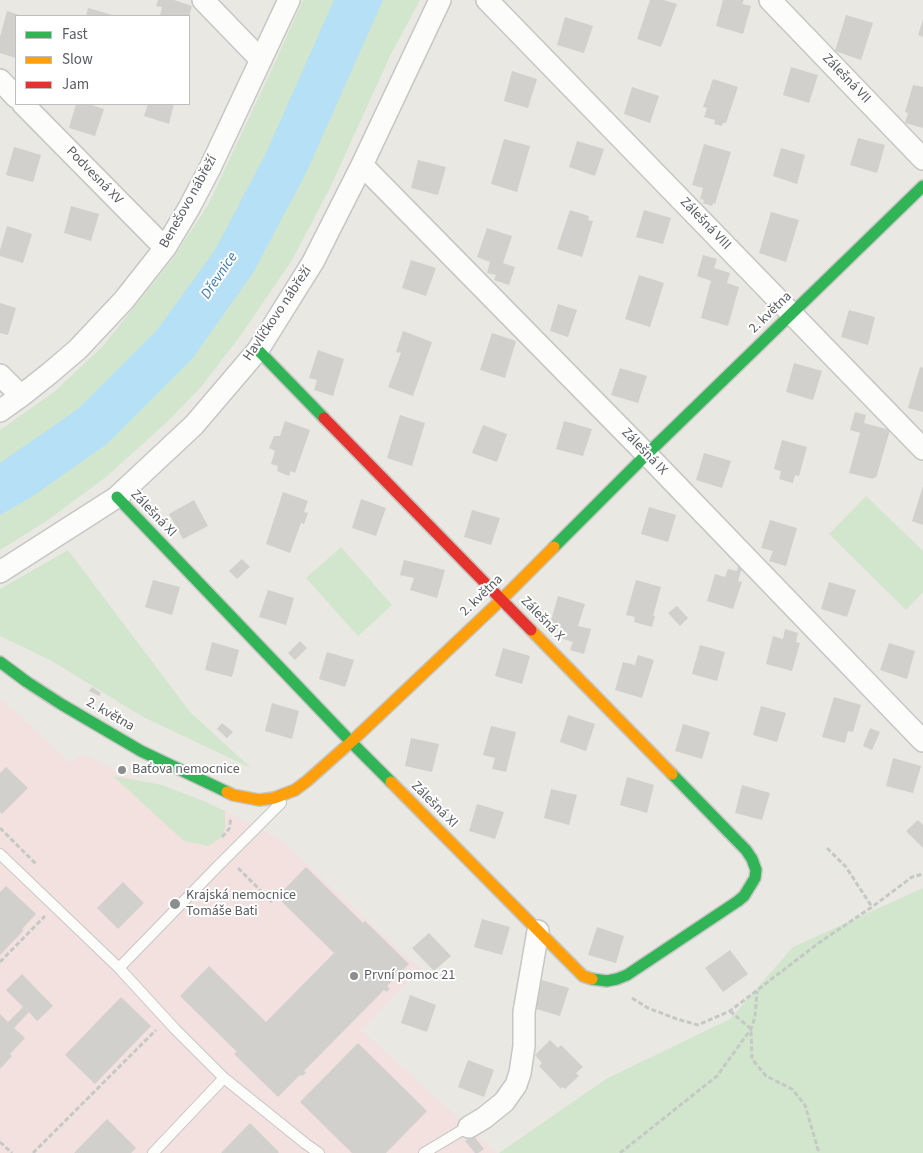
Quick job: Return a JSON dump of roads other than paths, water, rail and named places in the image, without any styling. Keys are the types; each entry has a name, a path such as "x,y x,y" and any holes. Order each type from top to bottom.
{"street":[{"path":"203,0 261,60"},
{"name":"Benešovo nábřeží","path":"0,411 78,349 124,300 165,248 197,192 289,0"},
{"name":"Havlíčkovo nábřeží","path":"0,572 117,497 194,425 258,350 313,262 362,165 440,0"},
{"name":"Zálešná VIII","path":"487,0 923,449"},
{"name":"Zálešná VII","path":"770,0 923,159"},
{"path":"0,80 15,95"},
{"name":"Podvesná XV","path":"24,105 165,248"},
{"name":"Zálešná IX","path":"362,165 923,741"},
{"name":"2. května","path":"0,662 61,704 141,751 233,795 259,800 274,798 295,790 351,742 502,599 646,455 923,186"},
{"name":"Zálešná X","path":"258,350 746,850 752,859 756,870 755,878 744,896 627,975 607,981"},
{"path":"0,374 21,396"},
{"name":"Zálešná XI","path":"117,497 351,742 579,973 588,978 607,981"},
{"path":"470,1127 504,1102 516,1085 520,1074 524,1046 524,1012 538,930"}],"lane":[{"path":"118,968 295,790"},
{"path":"0,854 118,968 224,1078 319,1153"},
{"path":"152,1153 224,1078"},
{"path":"424,1153 470,1127"}],"water":[{"name":"Dřevnice","path":"334,0 383,0 306,173 253,273 192,359 107,444 30,498 0,515 0,463 78,409 157,330 215,250 266,153"}],"place":[{"name":"Baťova nemocnice","path":"122,770"},
{"name":"Krajská nemocnice Tomáše Bati","path":"175,904"},
{"name":"První pomoc 21","path":"354,976"}]}
